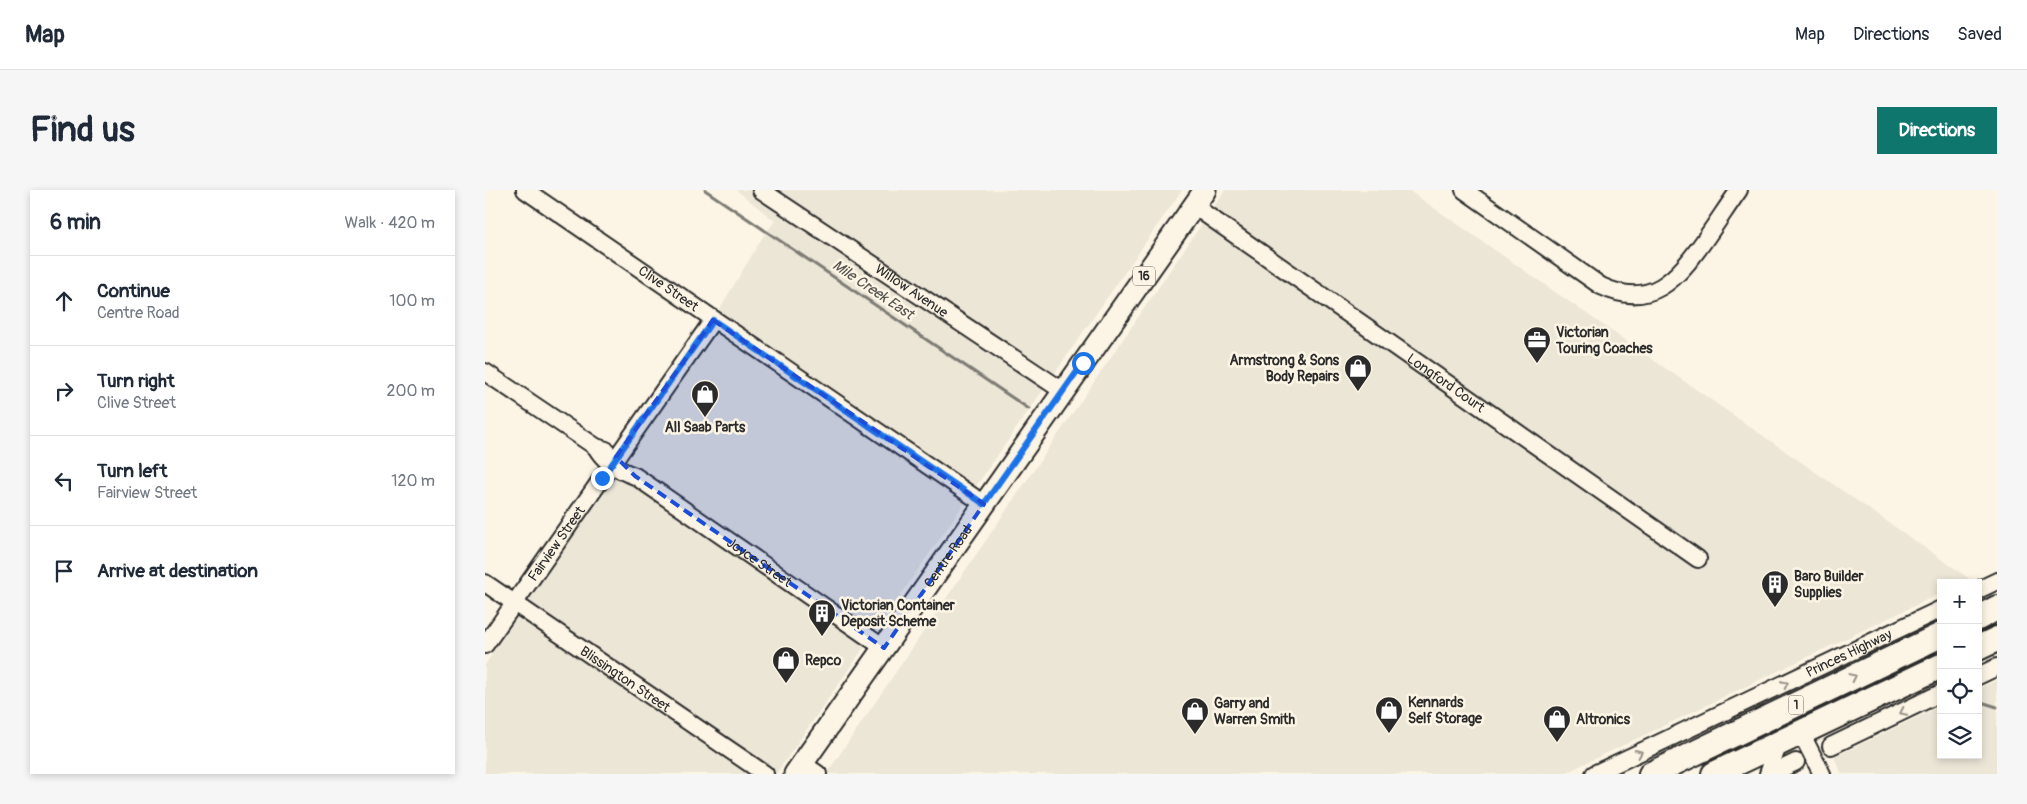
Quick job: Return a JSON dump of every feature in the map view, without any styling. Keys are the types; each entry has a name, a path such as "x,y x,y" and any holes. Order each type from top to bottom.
{"highway":[{"path":"1982,616 1997,608"},
{"name":"Princes Highway","path":"1651,774 1937,638"},
{"path":"1982,646 1997,639"},
{"name":"1","path":"1714,774 1937,668"},
{"path":"1768,718 1787,739"}],"main road":[{"name":"Centre Road","path":"805,770 883,648 1199,198"}],"street":[{"name":"Clive Street","path":"525,190 984,504"},
{"name":"Willow Avenue","path":"762,190 1063,391"},
{"path":"1463,190 1601,286 1627,295 1652,292 1675,278 1739,190"},
{"name":"Longford Court","path":"1199,198 1698,559"},
{"name":"Fairview Street","path":"485,645 713,320"},
{"name":"Joyce Street","path":"485,372 596,448 605,449 614,460 628,465 635,476 883,648"},
{"path":"1982,588 1997,581"},
{"name":"Blissington Street","path":"485,583 765,774"},
{"name":"Princes Highway","path":"1595,774 1937,610"},
{"path":"1982,674 1997,667"},
{"path":"1831,746 1937,696"},
{"path":"1758,697 1768,718"},
{"path":"1712,745 1728,726 1736,707"},
{"path":"1831,718 1865,730"},
{"path":"1769,774 1787,739 1822,774"},
{"path":"1769,774 1796,762"}],"highlighted area":[{"path":"713,320 984,504 884,648 635,476 616,457"}],"shaded area":[{"path":"736,190 1182,190 776,774 485,774 485,665 713,320 762,238 775,221"},
{"path":"1225,190 1408,190 1970,579 1937,579 1937,595 1563,774 820,774 823,770 827,773"},
{"path":"1997,680 1997,774 1842,774 1834,757 1937,708 1937,759 1982,759 1982,687"}],"waterway":[{"name":"Mile Creek East","path":"705,190 1029,409"},
{"path":"1982,702 1997,707"}],"place":[{"name":"Victorian Touring Coaches","path":"1537,364"},
{"name":"Armstrong & Sons Body Repairs","path":"1358,392"},
{"name":"All Saab Parts","path":"705,418"},
{"name":"Baro Builder Supplies","path":"1775,608"},
{"name":"Victorian Container Deposit Scheme","path":"822,637"},
{"name":"Repco","path":"786,684"},
{"name":"Kennards Self Storage","path":"1389,734"},
{"name":"Garry and Warren Smith","path":"1195,735"},
{"name":"Altronics","path":"1557,743"}],"route":[{"path":"602,478 713,320 984,504 1083,363"}]}
